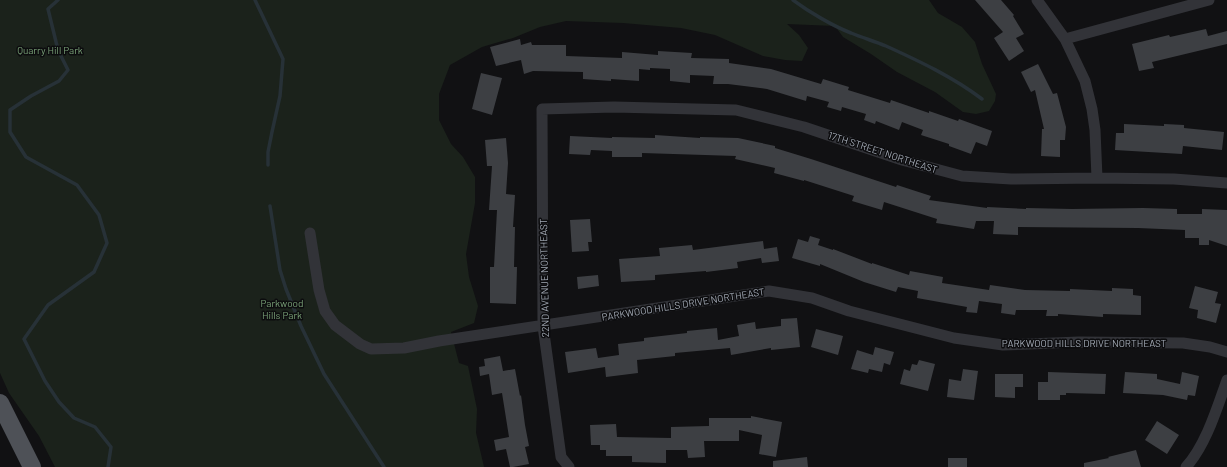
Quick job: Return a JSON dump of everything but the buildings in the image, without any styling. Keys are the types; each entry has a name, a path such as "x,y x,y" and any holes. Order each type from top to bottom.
{"main road":[{"path":"0,403 32,467"}],"street":[{"path":"1037,0 1065,39 1085,81 1092,109 1097,178"},
{"path":"1065,39 1209,0"},
{"name":"17TH STREET NORTHEAST","path":"542,109 614,107 736,110 804,127 902,160 962,176 1011,179 1174,179 1227,183"},
{"name":"22ND AVENUE NORTHEAST","path":"542,109 543,326 561,457 569,467"},
{"name":"PARKWOOD HILLS DRIVE NORTHEAST","path":"310,233 319,290 325,311 335,325 347,335 360,344 371,349 404,348 769,291 812,298 849,311 954,338 1004,345 1079,342 1183,343 1210,347 1227,352"},
{"path":"1186,467 1192,460 1210,426 1227,380"}],"green space":[{"name":"Parkwood Hills Park","path":"0,0 929,0 938,13 962,27 975,42 982,64 996,94 995,101 989,111 976,114 963,112 935,92 897,72 843,37 835,26 787,24 799,35 808,48 802,61 763,56 715,35 681,28 623,23 566,21 540,27 513,38 482,47 450,65 439,94 439,120 451,144 463,157 475,177 475,203 466,254 469,277 478,306 474,323 451,332 459,363 468,366 477,409 476,433 484,467 55,467 39,436 9,393 0,373"}],"waterway":[{"path":"58,0 48,9 58,50 68,70 59,81 31,96 10,110 10,132 26,157 77,185 99,215 107,243 94,272 48,305 24,339 45,381 59,402 74,418 95,427 111,447 108,467"},
{"path":"255,0 283,59 280,96 268,152 268,165"},
{"path":"793,0 837,27 886,46 936,70 982,99"},
{"path":"270,206 280,270 301,326 324,374 384,467"}],"park label":[{"name":"Quarry Hill Park","path":"50,50"}]}
